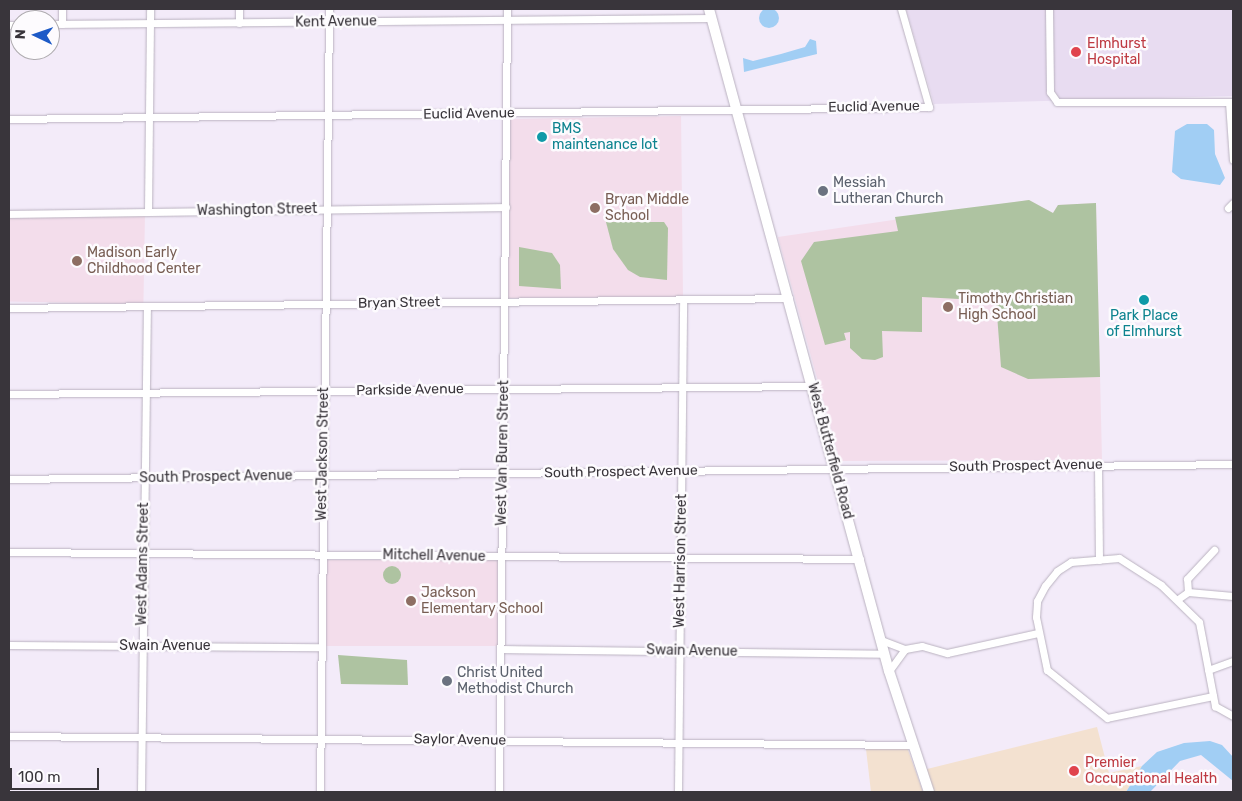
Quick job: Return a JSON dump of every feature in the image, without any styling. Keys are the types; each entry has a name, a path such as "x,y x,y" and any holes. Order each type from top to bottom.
{"main road":[{"name":"West Butterfield Road","path":"711,14 836,470 884,654 911,745 929,792"}],"street":[{"path":"62,9 62,24"},
{"path":"148,210 150,9"},
{"path":"239,9 239,23"},
{"name":"West Jackson Street","path":"320,792 329,9"},
{"name":"West Van Buren Street","path":"499,792 507,9"},
{"name":"Euclid Avenue","path":"9,119 506,114 736,108 929,107 901,9"},
{"path":"1049,9 1053,100 1231,102 1233,160"},
{"name":"Kent Avenue","path":"62,24 507,20 711,14"},
{"name":"Washington Street","path":"9,214 148,210 506,207"},
{"name":"Bryan Street","path":"9,308 789,298"},
{"name":"West Harrison Street","path":"678,792 683,300"},
{"name":"West Adams Street","path":"140,792 147,306"},
{"name":"Parkside Avenue","path":"9,394 812,386"},
{"name":"South Prospect Avenue","path":"9,479 1233,464"},
{"path":"1098,465 1100,560"},
{"path":"1188,592 1188,579 1214,550"},
{"name":"Mitchell Avenue","path":"9,552 860,559"},
{"path":"1213,696 1107,718 1047,670 1038,633 1037,601 1057,570 1071,562 1119,558 1178,599 1198,622 1213,696 1214,706 1233,716"},
{"path":"1178,599 1188,592 1233,596"},
{"path":"881,640 905,649 922,646 957,653 1003,637 1038,633"},
{"name":"Swain Avenue","path":"9,645 321,647"},
{"name":"Swain Avenue","path":"500,649 884,654"},
{"path":"889,671 905,649"},
{"path":"1208,670 1233,661"},
{"name":"Saylor Avenue","path":"9,736 679,740 911,745"}],"shaded area":[{"name":"Elmhurst Hospital","path":"906,9 1233,9 1233,96 934,104"},
{"name":"Bryan Middle School","path":"681,111 683,297 507,298 510,119 681,116"},
{"name":"Timothy Christian High School","path":"1029,200 1053,213 1058,205 1096,203 1102,460 840,461 778,237"},
{"name":"Madison Early Childhood Center","path":"9,211 145,213 143,304 9,302"},
{"name":"Jackson Elementary School","path":"325,560 499,560 499,646 325,646"},
{"path":"1097,727 1109,773 1142,766 1126,792 933,792 923,770"},
{"path":"907,747 923,792 871,792 866,749"}],"green space":[{"path":"1029,200 1053,213 1058,205 1096,203 1100,377 1028,379 1001,367 996,301 922,297 922,332 882,331 883,357 875,360 862,359 850,348 850,332 844,333 846,340 825,345 801,261 814,242 898,231 895,217"},
{"path":"606,222 664,222 668,228 667,280 640,277 628,270 613,249"},
{"path":"519,247 552,253 560,265 561,289 519,286"},
{"path":"392,566 398,569 401,575 398,581 392,584 386,581 383,575 386,569"},
{"path":"338,655 407,660 408,685 341,684"}],"water":[{"path":"769,8 776,11 779,18 776,25 769,28 762,25 759,18 762,11"},
{"path":"810,39 816,41 817,54 744,72 743,58 753,61 781,54 805,47"},
{"path":"1187,124 1207,124 1214,130 1215,154 1225,178 1220,185 1181,179 1172,172 1175,131"},
{"path":"1210,741 1222,745 1233,757 1233,781 1201,755 1180,761 1150,792 1126,792 1142,766 1157,752 1184,743"}],"place":[{"name":"Elmhurst Hospital","path":"1076,52"},
{"name":"BMS maintenance lot","path":"542,137"},
{"name":"Messiah Lutheran Church","path":"823,191"},
{"name":"Bryan Middle School","path":"595,208"},
{"name":"Madison Early Childhood Center","path":"77,261"},
{"name":"Park Place of Elmhurst","path":"1144,300"},
{"name":"Timothy Christian High School","path":"948,307"},
{"name":"Jackson Elementary School","path":"411,601"},
{"name":"Christ United Methodist Church","path":"447,681"},
{"name":"Premier Occupational Health","path":"1074,771"}]}
